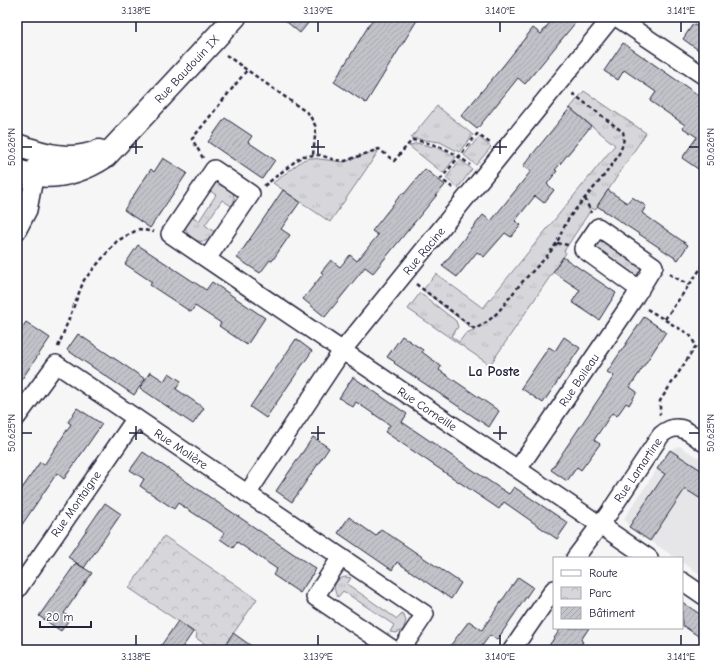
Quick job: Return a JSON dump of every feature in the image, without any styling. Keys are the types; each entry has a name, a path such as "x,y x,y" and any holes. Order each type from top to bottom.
{"street":[{"name":"Rue Baudouin IX","path":"26,173 43,176 74,173 92,166 116,146 235,17"},
{"name":"Rue Racine","path":"247,494 342,351 484,178 612,17"},
{"path":"616,17 704,76"},
{"name":"Rue Baudouin IX","path":"17,145 39,153 62,158 77,158 93,154 114,144 139,120"},
{"path":"17,231 28,210 26,173 39,153"},
{"path":"170,234 214,170 251,194 207,259"},
{"path":"637,295 582,250 598,227 654,266"},
{"name":"Rue Corneille","path":"170,234 647,557"},
{"name":"Rue Boileau","path":"518,469 637,295 654,266"},
{"path":"17,418 56,364"},
{"name":"Rue Molière","path":"56,364 425,614 401,650"},
{"name":"Rue Montaigne","path":"17,590 136,418"},
{"name":"Rue Lamartine","path":"576,557 600,525 661,435 667,430 677,427 683,429 704,443"},
{"path":"341,557 315,596 394,650"},
{"path":"683,582 704,596"},
{"path":"512,650 553,590"}],"path":[{"path":"211,44 309,114 316,127 313,155"},
{"path":"214,170 205,163 200,150 192,139 247,70"},
{"path":"404,275 475,330 499,313 518,287 543,262 557,243 569,218 617,158 625,139 622,132 559,84"},
{"path":"467,199 441,179 459,156 477,134 504,152"},
{"path":"251,194 262,188 302,156 320,155 335,160 345,161 379,149 394,161 412,140 431,142 459,156 484,178"},
{"path":"56,364 57,350 84,280 117,241 139,229 170,234"},
{"path":"665,319 704,264"},
{"path":"654,266 689,285"},
{"path":"637,295 665,319 690,336 696,346 660,401 661,435"}],"shaded area":[{"path":"679,446 704,461 704,577 683,563 683,557 674,557 629,527 625,520 625,517 670,450"}],"green space":[{"path":"584,91 646,133 595,210 592,208 564,251 566,253 490,365 408,309 420,293 456,321 458,327 451,336 459,342 466,333 474,330 423,290 436,274 483,308 615,145 570,108"},
{"path":"437,106 473,135 459,152 440,142 411,138"},
{"path":"479,137 491,147 476,165 464,155"},
{"path":"416,143 438,148 456,157 443,173 409,146"},
{"path":"375,151 378,152 330,222 273,183 303,160 311,158 344,162"},
{"path":"460,160 472,169 458,188 446,178"},
{"path":"214,183 224,184 231,189 234,197 233,207 222,200 205,225 216,233 206,241 198,241 190,236 185,226 189,214 199,221 216,195 206,188"},
{"path":"601,238 643,267 637,277 594,246 595,241"},
{"path":"164,536 257,599 222,650 214,650 196,638 197,634 129,588"},
{"path":"346,577 351,578 347,584 397,619 403,613 406,621 403,630 396,633 390,632 394,625 343,591 338,597 335,590 335,584 339,579"}],"building":[{"path":"281,17 313,17 300,33"},
{"path":"374,17 419,17 366,103 334,82"},
{"path":"554,17 580,17 525,84 518,78 477,129 461,116 533,28 541,34"},
{"path":"693,24 704,31 704,54 683,39"},
{"path":"623,43 704,99 704,173 682,158 697,137 683,128 685,125 650,101 656,92 624,70 618,80 604,71"},
{"path":"570,108 591,126 555,170 557,171 547,184 554,190 544,203 535,196 515,221 521,225 511,237 505,233 484,257 477,252 457,277 442,266 483,215 491,221 531,171 523,166"},
{"path":"225,118 252,136 248,142 275,160 262,179 208,142"},
{"path":"163,158 187,173 150,228 124,210 151,169 154,172"},
{"path":"425,169 445,185 373,273 365,267 325,317 303,299 323,274 321,272 331,260 340,267 350,255 357,261 378,235 372,231 402,193 404,194"},
{"path":"283,190 300,202 281,229 290,235 272,261 270,260 260,273 237,258"},
{"path":"608,190 627,203 632,197 646,206 642,213 688,245 678,260 597,206"},
{"path":"138,245 206,290 212,282 265,318 247,345 219,326 221,323 195,306 191,312 150,285 152,282 125,264"},
{"path":"563,257 616,293 599,320 572,302 580,290 553,272"},
{"path":"644,317 666,332 630,387 637,392 629,405 626,403 617,416 612,413 594,440 600,444 581,470 577,467 567,481 551,470 614,376 607,372"},
{"path":"26,322 50,338 17,386 17,336"},
{"path":"78,334 145,379 134,395 67,350"},
{"path":"402,336 423,350 422,352 441,366 439,370 499,411 489,427 387,357"},
{"path":"564,337 580,348 543,403 521,388 549,347 555,351"},
{"path":"296,339 312,351 266,418 250,407"},
{"path":"150,372 164,381 169,373 181,381 176,389 204,408 193,424 140,388"},
{"path":"353,377 407,414 402,422 509,494 514,487 568,523 557,539 504,502 499,509 385,432 390,425 356,402 353,407 339,398"},
{"path":"77,408 102,424 64,479 57,473 17,532 17,496 40,462 44,465 71,424 68,422"},
{"path":"313,437 329,448 292,502 276,491"},
{"path":"670,450 704,472 704,501 685,489 650,541 629,527 665,474 657,469"},
{"path":"143,452 316,569 300,593 273,575 277,569 237,542 233,548 220,539 224,533 178,503 174,509 140,486 144,479 130,470"},
{"path":"105,503 121,514 84,568 68,557"},
{"path":"349,517 376,536 381,529 461,583 451,599 397,562 392,570 338,533"},
{"path":"76,563 92,573 64,613 70,618 61,631 39,616"},
{"path":"518,577 533,587 497,640 490,635 479,650 447,650 469,621 482,630"},
{"path":"683,603 704,617 704,640 683,626"},
{"path":"178,621 193,632 181,650 158,650"},
{"path":"560,629 588,629 581,640 583,642 577,650 546,650"},
{"path":"233,633 257,650 222,650"}],"district":[{"name":"La Poste","path":"494,371"}]}
